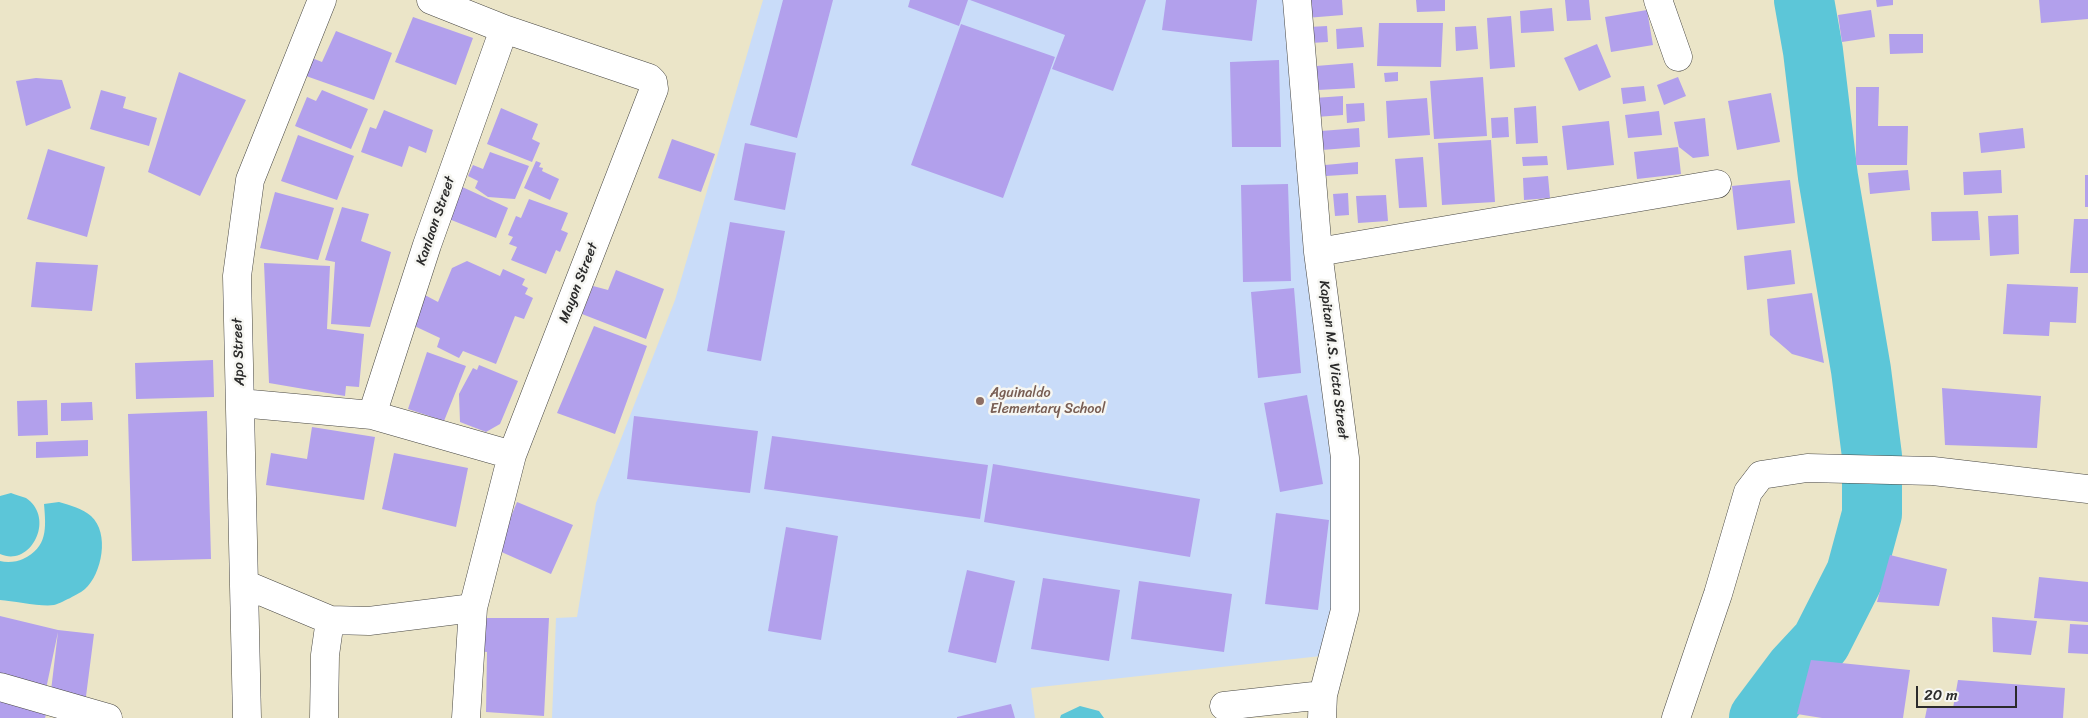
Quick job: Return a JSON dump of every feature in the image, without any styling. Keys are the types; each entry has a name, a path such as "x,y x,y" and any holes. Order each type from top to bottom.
{"street":[{"name":"Apo Street","path":"247,718 237,276 250,180 322,0"},
{"name":"Mayon Street","path":"431,0 504,28 649,78 653,82 654,89 512,455 473,608 466,718"},
{"name":"Kapitan M.S. Victa Street","path":"1296,0 1318,252 1345,458 1345,610 1323,706"},
{"path":"1658,0 1678,57"},
{"name":"Kanlaon Street","path":"372,415 427,245 504,28"},
{"path":"1318,252 1717,184"},
{"path":"240,403 372,415 512,455"},
{"path":"1676,718 1718,594 1748,492 1761,475 1807,468 1933,471 2088,488"},
{"path":"244,584 330,620 369,621 473,608"},
{"path":"324,718 325,655 330,620"},
{"path":"0,687 108,718"},
{"path":"1224,706 1323,706"}],"shaded area":[{"name":"Aguinaldo Elementary School","path":"763,0 1286,0 1303,235 1338,505 1330,655 1031,688 1035,718 552,718 556,618 577,617 596,503 675,300"}],"water":[{"path":"11,493 26,498 35,507 39,517 39,528 36,539 30,548 21,554 11,556 0,554 0,496"},
{"path":"59,502 84,511 97,523 102,543 102,553 96,574 85,589 54,605 35,605 0,600 0,561 21,560 37,549 44,536 44,504"},
{"path":"1080,706 1099,711 1104,718 1060,718 1061,715"}],"building":[{"path":"783,0 833,0 797,138 750,125"},
{"path":"910,0 968,0 959,26 908,7"},
{"path":"970,0 1146,0 1113,91 1052,69 1065,35"},
{"path":"1166,0 1257,0 1252,41 1162,30"},
{"path":"1305,0 1342,0 1343,15 1306,18"},
{"path":"1416,0 1445,0 1445,11 1417,12"},
{"path":"1565,0 1589,0 1591,20 1567,21"},
{"path":"1876,0 1893,0 1893,5 1877,7"},
{"path":"2039,0 2088,0 2088,19 2041,23"},
{"path":"1552,8 1554,31 1521,33 1520,11"},
{"path":"1647,10 1653,45 1611,52 1605,17"},
{"path":"1871,10 1875,37 1842,42 1838,15"},
{"path":"1511,16 1515,67 1490,69 1487,18"},
{"path":"413,17 473,38 456,85 395,62"},
{"path":"1379,23 1443,23 1441,67 1377,66"},
{"path":"961,24 1055,57 1003,198 911,165"},
{"path":"1327,26 1328,42 1310,43 1309,27"},
{"path":"1476,26 1478,49 1456,51 1455,27"},
{"path":"1362,27 1364,47 1337,49 1336,29"},
{"path":"336,31 392,53 374,100 306,76 312,58 322,62"},
{"path":"1889,34 1923,34 1923,53 1890,54"},
{"path":"1597,44 1611,77 1579,91 1564,58"},
{"path":"1279,60 1281,147 1232,147 1230,62"},
{"path":"1353,63 1355,88 1318,90 1316,66"},
{"path":"179,72 246,100 200,196 148,172"},
{"path":"1398,72 1398,81 1385,82 1384,73"},
{"path":"1483,77 1487,136 1434,139 1430,81"},
{"path":"1678,77 1686,96 1664,105 1657,85"},
{"path":"36,78 62,80 71,108 26,126 16,81"},
{"path":"1644,86 1646,101 1623,104 1621,88"},
{"path":"1856,87 1879,87 1878,126 1908,126 1907,165 1856,165"},
{"path":"101,90 126,97 123,108 157,118 149,146 90,129"},
{"path":"322,90 368,109 351,149 295,126 307,97 316,101"},
{"path":"1771,93 1780,142 1737,150 1728,101"},
{"path":"1343,96 1343,115 1316,117 1314,98"},
{"path":"1427,98 1430,135 1388,138 1386,101"},
{"path":"1364,103 1365,121 1347,123 1346,104"},
{"path":"1536,106 1538,143 1516,144 1514,108"},
{"path":"501,108 538,124 532,139 540,143 532,162 487,144"},
{"path":"384,110 433,130 426,153 409,146 402,167 361,152 370,127 376,129"},
{"path":"1659,111 1662,135 1628,138 1625,115"},
{"path":"1508,117 1509,137 1492,138 1491,118"},
{"path":"1705,118 1709,156 1693,158 1679,147 1674,122"},
{"path":"1609,121 1614,165 1567,170 1562,126"},
{"path":"1359,128 1360,147 1322,150 1321,131"},
{"path":"2023,128 2025,148 1981,153 1979,133"},
{"path":"298,135 354,156 337,200 281,181"},
{"path":"672,139 715,154 701,192 658,178"},
{"path":"1491,140 1495,202 1442,205 1438,143"},
{"path":"745,143 796,153 785,210 734,200"},
{"path":"1678,147 1681,174 1637,179 1634,152"},
{"path":"48,149 105,167 87,237 27,219"},
{"path":"490,152 529,166 515,199 488,197 475,188 478,181 468,176 473,165 483,169"},
{"path":"1547,156 1548,165 1523,166 1522,157"},
{"path":"1423,157 1427,207 1399,208 1395,159"},
{"path":"536,161 541,163 539,167 543,168 542,171 559,179 550,200 524,188"},
{"path":"1358,162 1358,174 1326,176 1325,165"},
{"path":"1908,170 1910,190 1870,194 1868,173"},
{"path":"2001,170 2002,193 1964,195 1963,172"},
{"path":"2085,175 2088,175 2088,207 2085,207"},
{"path":"1548,176 1550,198 1524,200 1523,178"},
{"path":"1790,180 1795,223 1737,230 1732,186"},
{"path":"1288,184 1291,281 1243,282 1241,185"},
{"path":"458,185 508,208 496,238 444,217"},
{"path":"275,192 334,208 318,260 260,248"},
{"path":"1348,193 1349,215 1335,216 1333,194"},
{"path":"1386,195 1388,221 1358,223 1356,196"},
{"path":"529,199 568,213 561,230 568,233 560,252 556,250 546,274 511,260 517,247 509,244 513,237 508,235 516,216 521,218"},
{"path":"342,207 369,214 361,241 391,252 370,327 331,324 335,262 325,260"},
{"path":"1978,211 1980,240 1932,241 1931,212"},
{"path":"2018,215 2019,254 1990,256 1988,216"},
{"path":"2074,219 2088,219 2088,273 2070,273"},
{"path":"730,222 785,231 761,361 707,351"},
{"path":"1791,250 1795,284 1747,290 1744,256"},
{"path":"467,261 500,276 503,269 525,279 522,285 528,288 525,294 533,298 524,319 515,316 496,364 463,351 459,358 437,347 440,338 408,323 423,294 438,302 452,268"},
{"path":"36,262 98,265 92,311 31,307"},
{"path":"264,263 330,266 327,329 364,334 359,387 346,386 345,396 269,383"},
{"path":"616,270 664,289 646,339 582,314 593,286 608,290"},
{"path":"2007,284 2078,287 2076,323 2050,322 2049,336 2003,334"},
{"path":"1294,288 1301,373 1258,378 1251,292"},
{"path":"1812,293 1824,363 1792,354 1770,335 1767,299"},
{"path":"594,326 647,346 615,434 557,413"},
{"path":"427,352 466,366 444,421 408,409"},
{"path":"213,360 214,397 136,399 135,363"},
{"path":"479,365 518,381 500,424 486,432 460,422 459,394 473,368 477,370"},
{"path":"1942,388 2041,396 2037,448 1945,445"},
{"path":"1307,395 1323,484 1280,492 1264,403"},
{"path":"47,400 48,435 18,436 17,401"},
{"path":"92,402 93,420 61,421 61,403"},
{"path":"207,411 211,559 132,561 128,414"},
{"path":"634,416 758,431 750,493 627,479"},
{"path":"312,427 375,437 364,500 266,485 271,453 307,459"},
{"path":"772,436 988,465 980,519 764,489"},
{"path":"88,440 88,456 36,458 36,442"},
{"path":"394,453 468,468 456,527 382,509"},
{"path":"993,464 1200,499 1190,557 984,522"},
{"path":"517,502 573,525 551,574 497,550"},
{"path":"1276,513 1329,520 1318,610 1265,604"},
{"path":"786,527 838,536 821,640 768,631"},
{"path":"1890,555 1947,569 1939,606 1877,602"},
{"path":"967,570 1015,581 996,663 948,652"},
{"path":"2039,577 2088,582 2088,622 2034,618"},
{"path":"1043,578 1120,590 1109,661 1031,649"},
{"path":"1139,581 1232,594 1224,652 1131,639"},
{"path":"0,616 58,630 94,634 85,704 50,699 58,632 46,689 0,679"},
{"path":"1992,617 2037,621 2031,655 1993,652"},
{"path":"480,618 549,618 544,716 486,712 487,652 476,651"},
{"path":"2070,624 2088,625 2088,654 2068,653"},
{"path":"1811,660 1910,670 1903,718 1822,718 1797,714"},
{"path":"1958,680 2065,688 2063,718 1925,718 1927,708 1953,708"},
{"path":"0,695 49,705 45,718 0,718"},
{"path":"1011,704 1015,718 957,718 957,717"}],"waterway":[{"path":"1759,718 1795,670 1821,642 1856,573 1872,514 1872,456 1861,370 1828,177 1813,51 1804,0"}],"place":[{"name":"Aguinaldo Elementary School","path":"980,401"}]}
